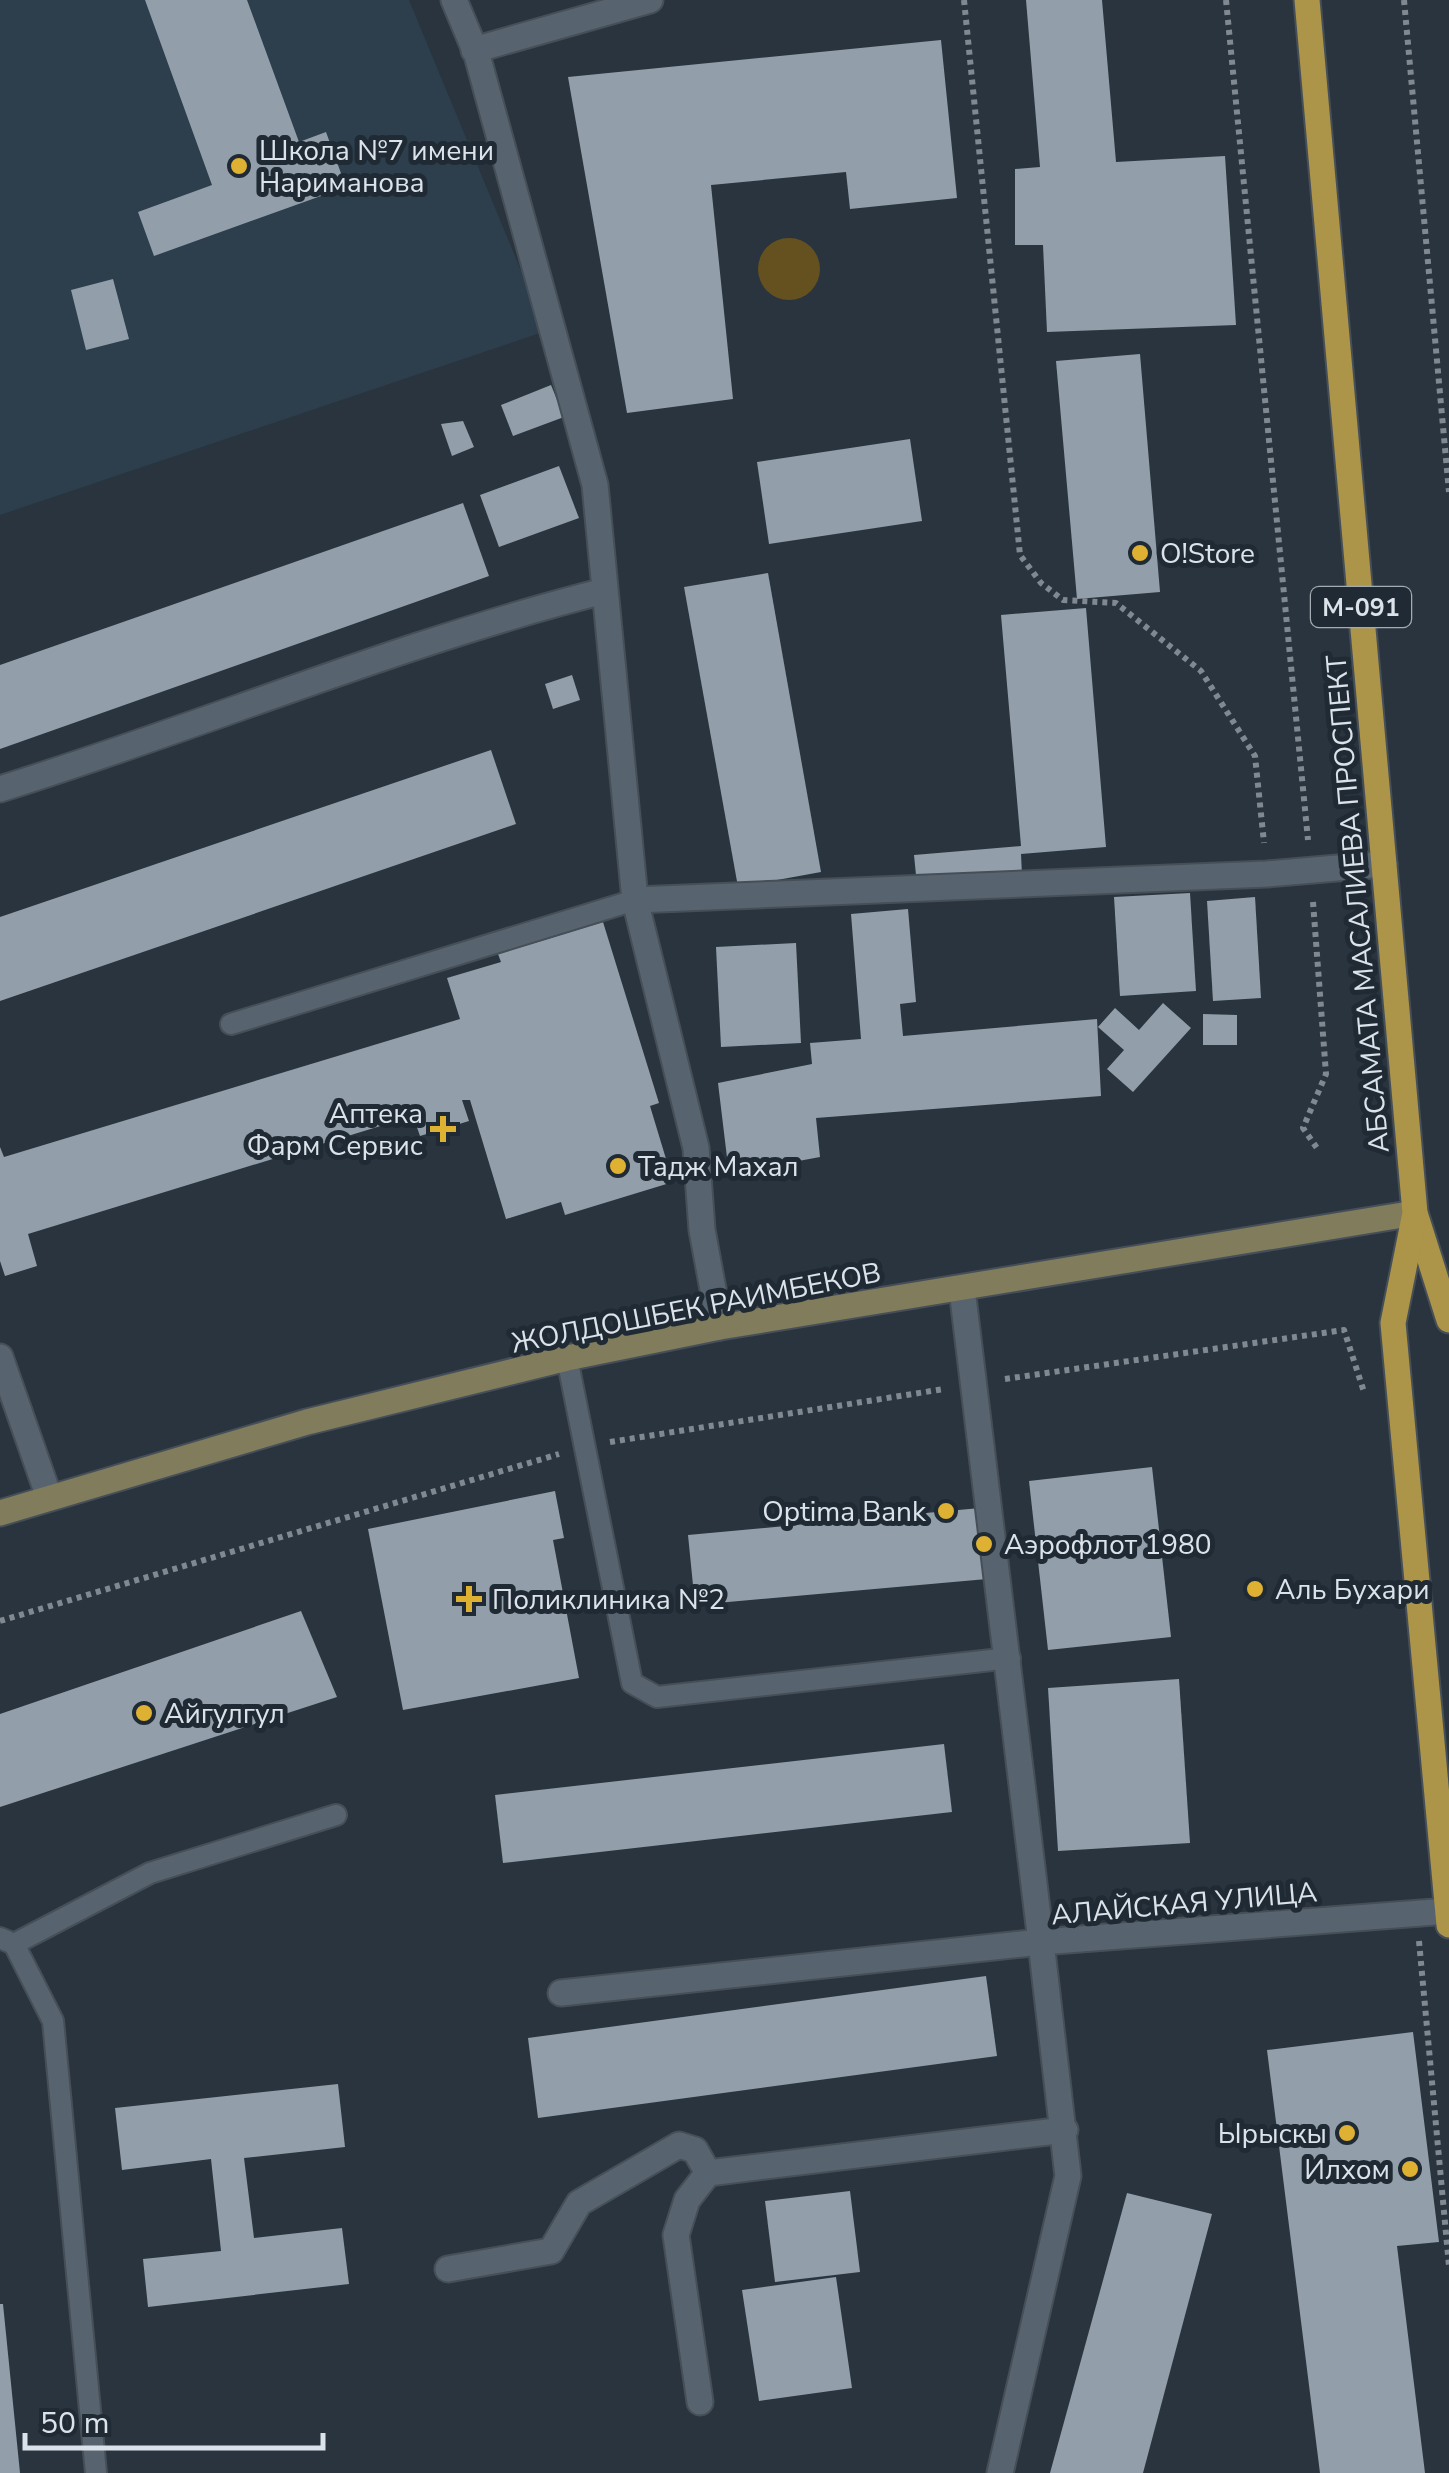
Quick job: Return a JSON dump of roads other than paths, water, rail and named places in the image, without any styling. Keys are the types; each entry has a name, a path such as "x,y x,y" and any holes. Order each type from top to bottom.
{"main road":[{"name":"АБСАМАТА МАСАЛИЕВА ПРОСПЕКТ","path":"1307,0 1414,1213 1449,1320"},
{"name":"ЖОЛДОШБЕК РАИМБЕКОВ","path":"0,1513 308,1422 567,1358 720,1327 1414,1213"},
{"name":"М-091","path":"1414,1213 1393,1323 1449,1925"}],"street":[{"path":"454,0 474,50 596,486 635,900 696,1148 702,1230 720,1327"},
{"path":"474,50 650,0"},
{"path":"0,790 166,737 462,631 604,591"},
{"path":"635,900 1267,874 1384,864"},
{"path":"561,1993 1040,1942 1010,1658 962,1289"},
{"path":"0,1357 49,1497"},
{"name":"АЛАЙСКАЯ УЛИЦА","path":"1000,2473 1068,2176 1040,1942 1448,1911"},
{"path":"700,2402 676,2235 687,2200 708,2173 1065,2130"},
{"path":"448,2269 551,2251 578,2202 679,2146 695,2150 708,2173"}],"lane":[{"path":"230,1024 635,900"},
{"path":"567,1358 632,1684 657,1697 1010,1658"},
{"path":"96,2473 53,2021 7,1941 150,1873 336,1814"}],"place":[{"name":"Школа №7 имени Нариманова","path":"239,166"},
{"name":"O!Store","path":"1140,553"},
{"name":"Аптека Фарм Сервис","path":"443,1129"},
{"name":"Тадж Махал","path":"618,1166"},
{"name":"Optima Bank","path":"946,1511"},
{"name":"Аэрофлот 1980","path":"984,1544"},
{"name":"Аль Бухари","path":"1255,1589"},
{"name":"Поликлиника №2","path":"469,1599"},
{"name":"Айгулгул","path":"144,1713"},
{"name":"Ырыскы","path":"1347,2133"},
{"name":"Илхом","path":"1410,2169"}]}
